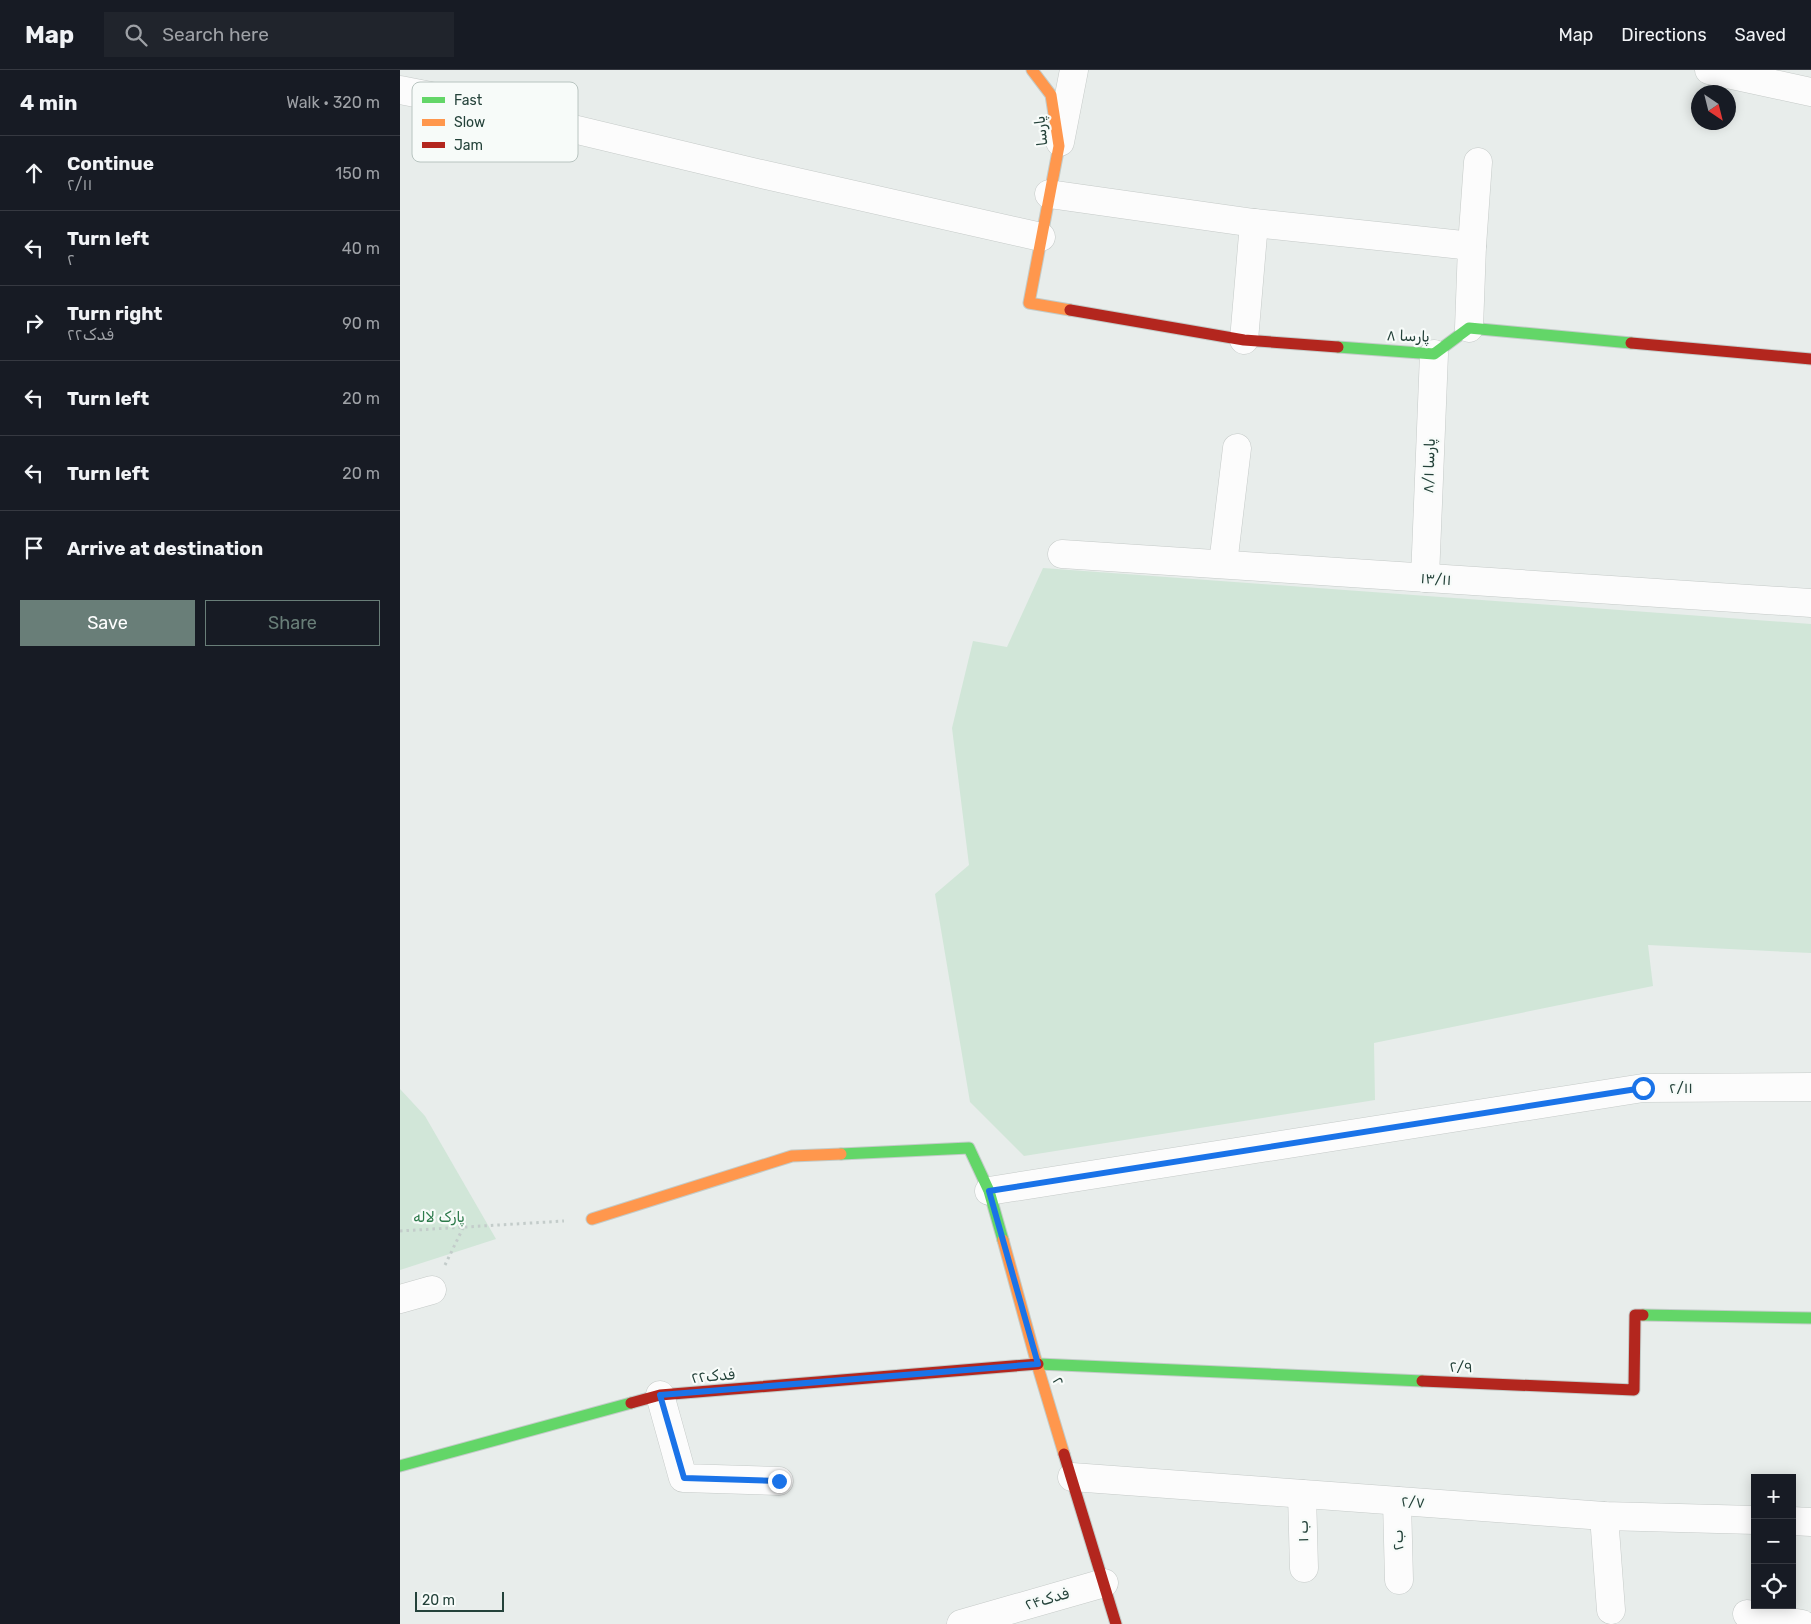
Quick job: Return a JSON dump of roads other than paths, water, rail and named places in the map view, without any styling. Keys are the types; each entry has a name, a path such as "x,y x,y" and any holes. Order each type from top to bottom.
{"street":[{"name":"پارسا","path":"1029,303 1048,194 1059,146 1051,95 1032,70"},
{"path":"1059,146 1074,70"},
{"path":"1709,70 1811,92"},
{"path":"578,130 747,171 1041,237"},
{"path":"1478,162 1469,328 1811,359"},
{"path":"1048,194 1254,223 1472,246"},
{"path":"1244,340 1254,223"},
{"name":"۸ پارسا","path":"1029,303 1244,340 1434,354 1469,328"},
{"name":"۸/۱ پارسا","path":"1425,578 1434,354"},
{"path":"1223,564 1237,448"},
{"name":"۱۳/۱۱","path":"1062,554 1811,603"},
{"name":"۲/۱۱","path":"989,1191 1643,1088 1811,1087"},
{"name":"۲","path":"592,1219 792,1156 969,1148 989,1191 1038,1364 1116,1624"},
{"path":"400,1300 432,1290"},
{"name":"۲/۹","path":"1038,1364 1634,1390 1635,1315 1811,1318"},
{"name":"فدک۲۲","path":"400,1466 660,1395 1038,1364"},
{"path":"660,1395 684,1478 779,1481"},
{"name":"۲/۷","path":"1072,1477 1604,1516 1751,1520"},
{"name":"۱ ب","path":"1302,1494 1304,1568"},
{"name":"۲ب","path":"1397,1501 1399,1580"},
{"path":"1604,1516 1611,1610"},
{"path":"1796,1521 1811,1522"},
{"name":"فدک۲۴","path":"961,1624 1104,1583"},
{"path":"1747,1614 1802,1624"}],"park label":[{"name":"پارک لاله","path":"439,1217"}]}
